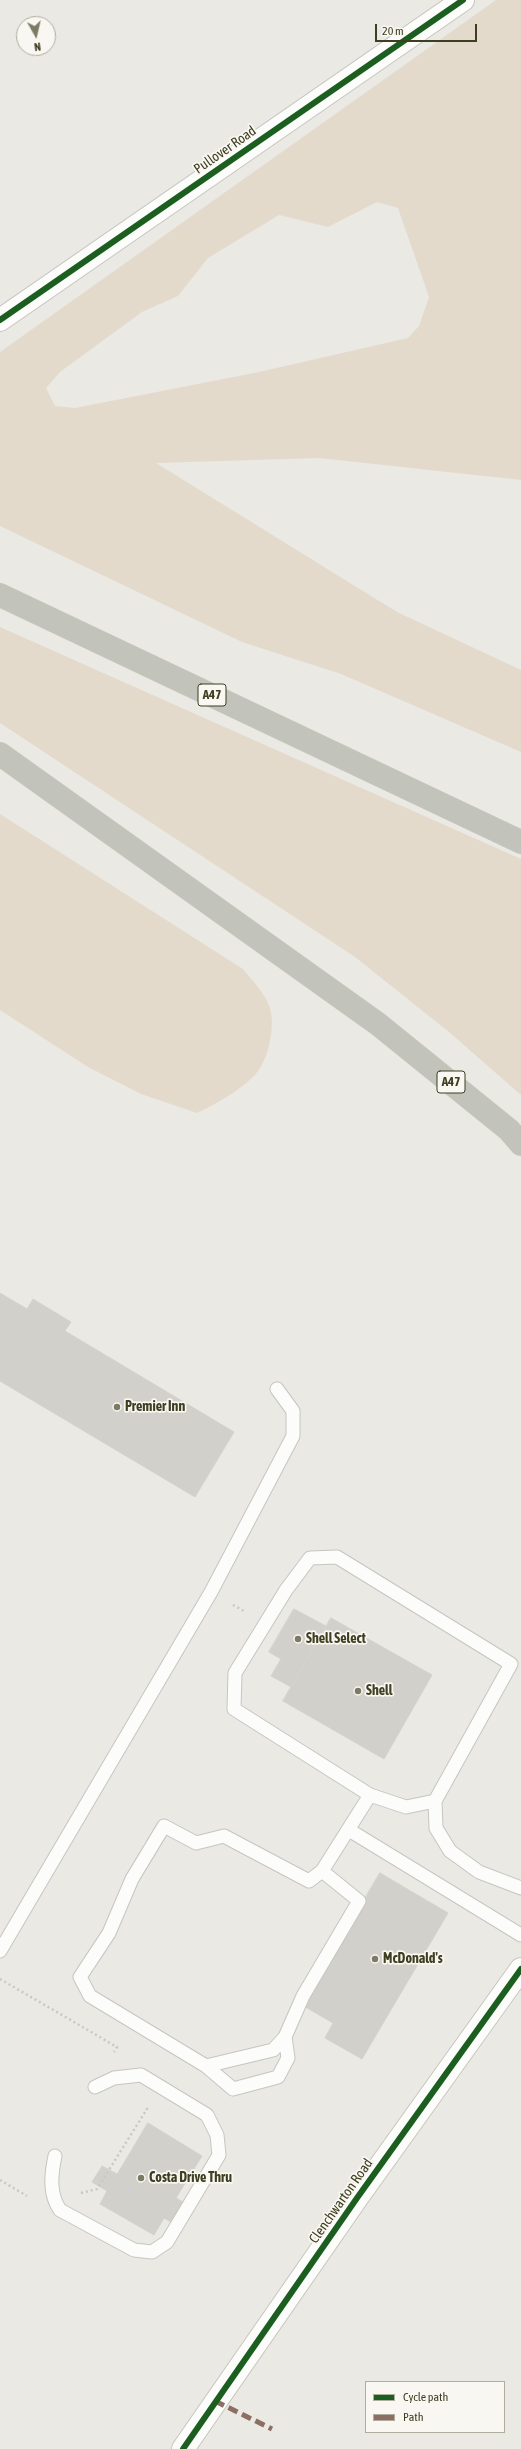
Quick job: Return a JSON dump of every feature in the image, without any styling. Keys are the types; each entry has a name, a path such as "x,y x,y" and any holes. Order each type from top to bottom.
{"highway":[{"name":"A47","path":"0,595 521,842"},
{"name":"A47","path":"0,754 378,1024 509,1130 521,1144"}],"street":[{"name":"Pullover Road","path":"0,320 463,0"},
{"name":"Clenchwarton Road","path":"183,2449 357,2198 521,1969"}],"lane":[{"path":"0,1951 211,1592 293,1436 293,1411 277,1389"},
{"path":"435,1801 406,1807 370,1795 234,1710 235,1673 286,1590 310,1558 337,1557 511,1664 435,1801 436,1828 450,1851 479,1872 521,1888"},
{"path":"285,2037 288,2058 278,2076 233,2089 206,2066 90,1996 80,1977 109,1933 132,1879 164,1826 196,1843 224,1836 309,1881 322,1871 370,1795"},
{"path":"349,1830 521,1935"},
{"path":"206,2066 273,2050 285,2037 303,1996 359,1901 322,1871"},
{"path":"55,2156 52,2170 53,2200 60,2210 134,2250 152,2252 167,2242 219,2156 218,2135 207,2115 141,2075 114,2078 95,2087"}],"path":[{"path":"211,1592 265,1624"}],"shaded area":[{"path":"496,0 521,0 521,480 319,458 156,463 397,612 521,670 521,752 341,674 242,642 0,526 0,352","holes":["377,202 398,208 429,297 419,326 408,338 259,372 75,408 55,406 46,388 60,372 142,312 178,296 208,258 279,215 328,227"]},
{"path":"0,627 521,859 521,1095 449,1032 355,957 0,723"},
{"path":"0,814 243,969 265,997 272,1019 272,1029 268,1051 264,1061 254,1076 227,1097 197,1113 141,1094 88,1067 0,1010"}],"building":[{"name":"Premier Inn","path":"0,1293 27,1309 33,1299 71,1322 65,1331 234,1432 195,1497 0,1381"},
{"name":"Shell Select","path":"294,1609 326,1626 291,1687 271,1676 281,1659 269,1652"},
{"path":"331,1618 432,1675 384,1759 283,1701"},
{"name":"McDonald's","path":"380,1873 448,1913 362,2059 325,2038 333,2023 302,2005"},
{"name":"Costa Drive Thru","path":"148,2123 202,2156 176,2198 188,2205 176,2225 164,2218 154,2235 100,2204 107,2191 92,2182 102,2166 117,2174"}],"marked path":[{"path":"215,2401 272,2429"}],"cycle path":[{"path":"0,320 463,0"},
{"path":"183,2449 357,2198 521,1969"}],"place":[{"name":"Premier Inn","path":"117,1407"},
{"name":"Shell Select","path":"298,1639"},
{"name":"Shell","path":"358,1691"},
{"name":"McDonald's","path":"375,1959"},
{"name":"Costa Drive Thru","path":"141,2178"}]}
